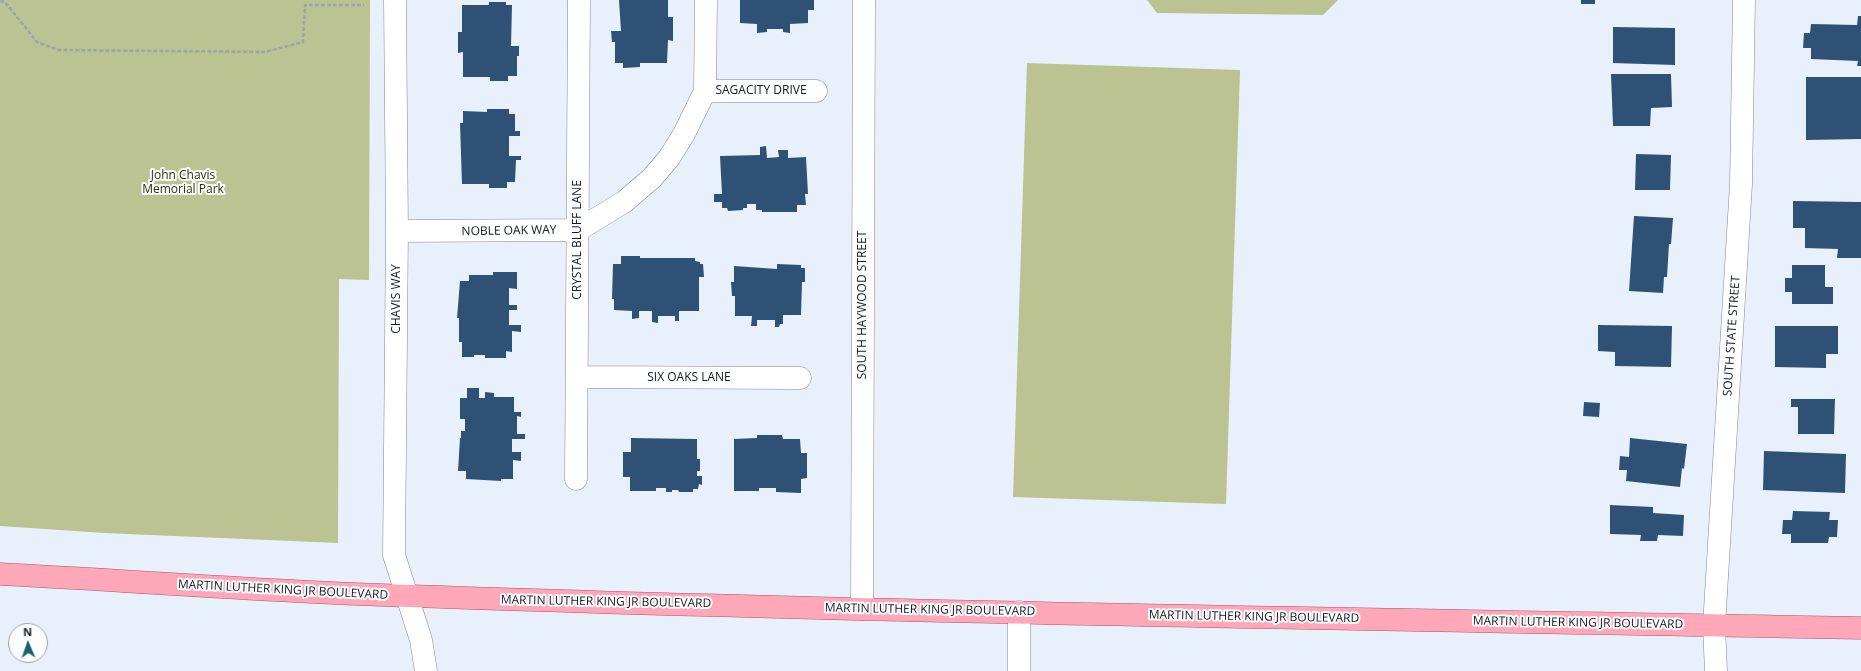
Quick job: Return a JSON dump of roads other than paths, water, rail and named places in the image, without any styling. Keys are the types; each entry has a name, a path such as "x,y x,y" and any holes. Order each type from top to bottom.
{"main road":[{"name":"MARTIN LUTHER KING JR BOULEVARD","path":"0,574 407,596 862,609 1861,628"}],"street":[{"name":"CHAVIS WAY","path":"396,0 397,231 394,555 421,640 426,671"},
{"name":"CRYSTAL BLUFF LANE","path":"576,479 579,0"},
{"path":"578,230 624,202 652,178 669,158 684,134 705,91 706,0"},
{"name":"SOUTH HAYWOOD STREET","path":"862,609 864,0"},
{"name":"SOUTH STATE STREET","path":"1716,671 1714,626 1741,184 1744,0"},
{"name":"SAGACITY DRIVE","path":"705,91 816,91"},
{"name":"NOBLE OAK WAY","path":"397,231 578,230"},
{"name":"SIX OAKS LANE","path":"577,377 800,378"},
{"path":"1018,671 1019,612"}],"park label":[{"name":"John Chavis Memorial Park","path":"183,183"}]}
